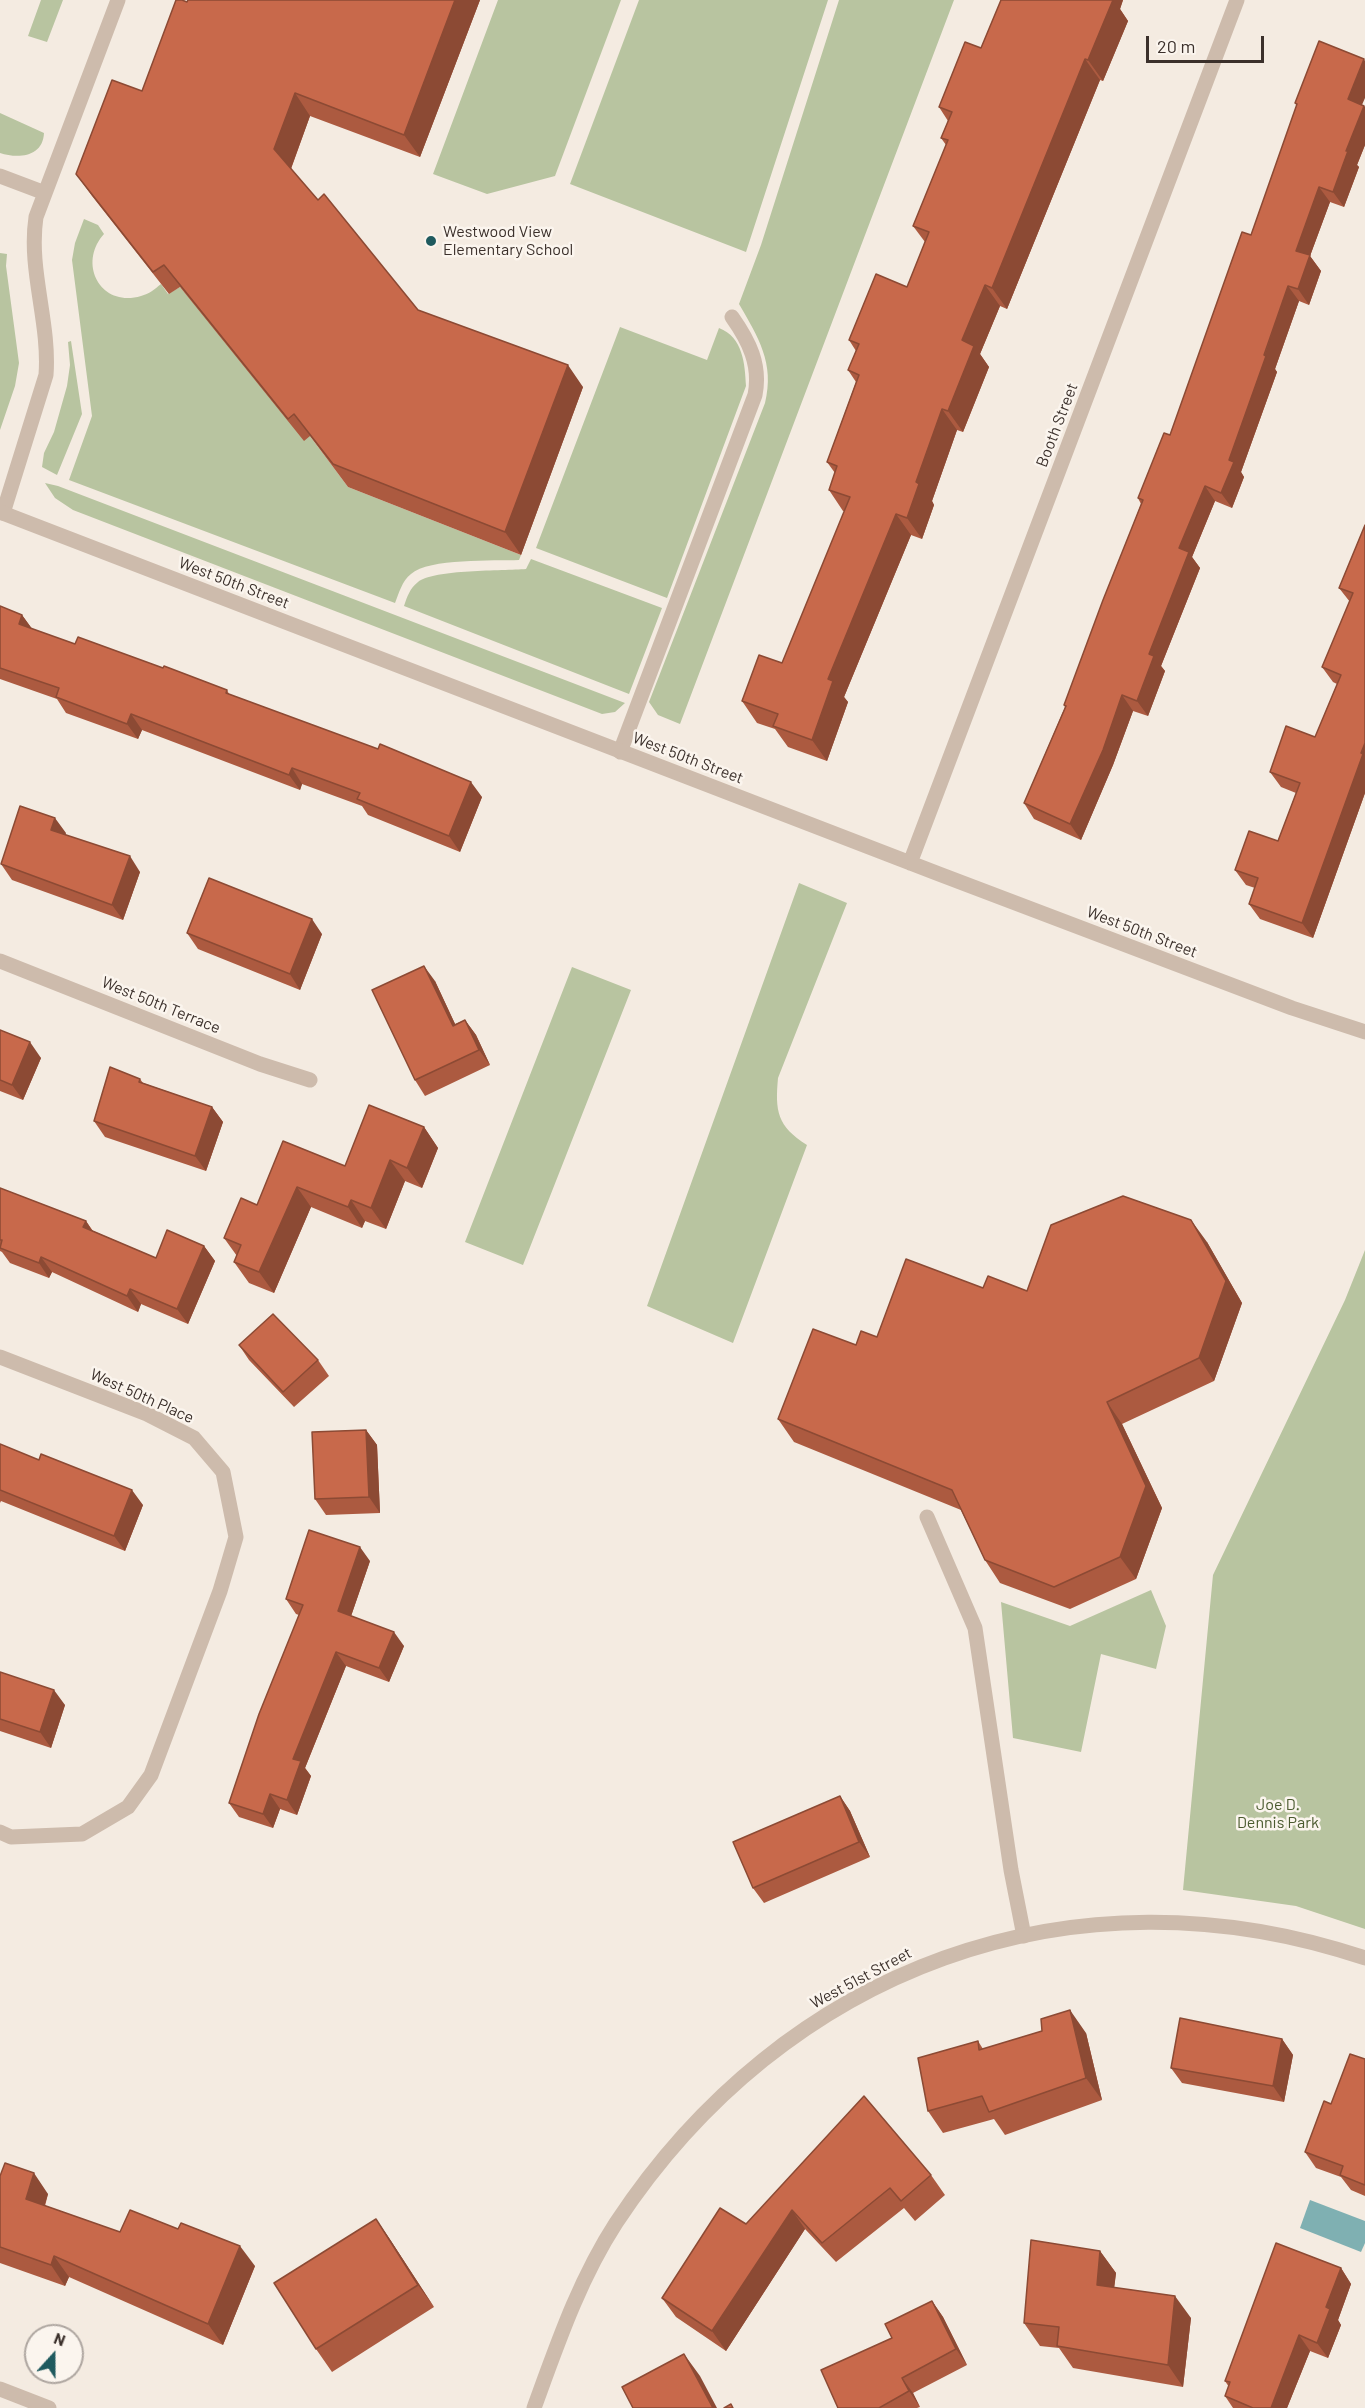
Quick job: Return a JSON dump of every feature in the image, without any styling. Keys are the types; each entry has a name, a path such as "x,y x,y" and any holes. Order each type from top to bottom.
{"street":[{"path":"1,513 46,375 46,353 34,244 36,217 118,0"},
{"name":"Booth Street","path":"910,863 1237,0"},
{"path":"0,176 45,193"},
{"path":"620,752 755,395 757,384 753,353 746,337 732,317"},
{"name":"West 50th Street","path":"1,513 910,863 1292,1008 1365,1032"},
{"name":"West 50th Terrace","path":"0,961 265,1066 310,1080"},
{"name":"West 50th Place","path":"0,1358 147,1414 194,1438 223,1472 236,1537 220,1591 151,1775 128,1807 82,1834 11,1837 0,1832"},
{"path":"927,1517 975,1628 1011,1870 1024,1936"},
{"name":"West 51st Street","path":"534,2408 559,2340 580,2292 615,2226 648,2177 680,2138 730,2087 827,2013 881,1984 937,1959 1024,1936 1096,1924 1154,1921 1257,1930 1332,1947 1365,1958"},
{"path":"0,2389 49,2408"}],"green space":[{"path":"41,0 63,0 47,42 28,36"},
{"path":"498,0 621,0 555,176 487,194 433,174"},
{"path":"639,0 828,0 746,252 570,184"},
{"path":"839,0 954,0 680,724 658,715 649,702 765,403 768,375 763,351 739,304 761,245"},
{"path":"0,113 44,133 39,147 22,156 0,153"},
{"path":"84,219 98,225 104,234 96,246 93,270 97,281 105,290 115,296 127,298 144,295 161,284 168,294 180,287 310,436 348,487 521,555 519,560 462,561 420,569 405,580 395,603 69,480 92,416 72,260 75,243"},
{"path":"0,253 7,254 6,266 19,363 15,386 0,430"},
{"path":"620,327 707,360 719,328 727,332 738,345 745,369 746,386 667,598 536,548"},
{"path":"71,341 82,414 57,475 42,467 44,453 54,432 67,386 70,365 68,342"},
{"path":"45,483 58,486 625,703 615,712 602,714 73,510 55,498"},
{"path":"531,559 662,608 629,694 404,606 413,587 426,578 469,571 526,569"},
{"path":"799,883 847,903 778,1078 777,1100 780,1117 789,1131 807,1145 733,1343 647,1306"},
{"path":"572,967 631,990 523,1265 465,1242"},
{"name":"Joe D. Dennis Park","path":"1365,1250 1365,1929 1296,1906 1183,1890 1213,1575 1345,1300"},
{"path":"1151,1590 1166,1626 1156,1669 1101,1654 1081,1752 1013,1738 1001,1602 1070,1626"}],"water":[{"path":"1310,2200 1365,2221 1365,2243 1361,2252 1300,2228"}],"building":[{"path":"176,0 187,2 188,0 455,0 404,135 295,93 274,149 318,200 324,194 418,310 568,365 505,532 333,464 294,414 288,419 164,265 153,272 76,174 112,80 142,91"},
{"path":"1001,0 1113,0 1088,60 1085,59 992,288 985,285 962,340 974,346 948,411 942,409 916,482 919,484 907,518 896,514 828,679 833,681 812,740 773,726 778,714 742,701 759,655 782,663 850,497 829,490 837,466 827,462 859,375 848,370 859,344 849,340 876,274 907,287 929,232 913,226 948,140 941,138 952,112 939,107 965,42 981,48"},
{"path":"1319,41 1364,59 1348,99 1364,106 1333,192 1319,187 1296,251 1310,255 1298,289 1288,286 1229,460 1234,462 1221,493 1205,486 1179,548 1189,552 1149,654 1154,656 1137,701 1122,695 1103,750 1070,824 1024,803 1066,706 1064,705 1103,600 1143,500 1138,498 1164,433 1170,435 1242,232 1251,235 1297,104 1295,103"},
{"path":"1365,525 1365,743 1302,923 1249,904 1258,878 1235,870 1249,831 1278,841 1300,783 1270,772 1286,726 1315,737 1341,675 1322,667 1353,593 1339,588"},
{"path":"0,606 22,615 19,624 75,644 78,637 163,668 164,666 227,690 226,693 378,749 380,744 471,782 449,836 357,799 360,793 292,768 289,775 131,714 127,724 56,697 59,688 0,668"},
{"path":"20,806 55,818 51,830 130,856 112,905 1,864"},
{"path":"209,878 312,919 290,974 187,933"},
{"path":"424,966 453,1026 465,1020 479,1050 415,1080 372,990"},
{"path":"0,1030 30,1042 12,1085 0,1080"},
{"path":"110,1067 140,1079 139,1082 212,1107 195,1156 94,1121"},
{"path":"369,1105 424,1127 407,1168 390,1160 371,1208 351,1200 348,1207 297,1187 259,1272 234,1262 241,1245 224,1238 241,1198 257,1205 283,1141 345,1166"},
{"path":"0,1188 86,1221 83,1227 156,1258 167,1230 204,1246 177,1309 130,1289 127,1296 41,1257 39,1263 0,1248 2,1240 0,1240"},
{"path":"1123,1196 1191,1220 1226,1281 1199,1358 1107,1402 1146,1486 1120,1557 1054,1587 985,1560 952,1490 778,1419 813,1329 856,1345 861,1331 877,1337 906,1259 983,1288 988,1276 1027,1291 1051,1225"},
{"path":"273,1314 318,1360 283,1392 239,1345"},
{"path":"366,1430 369,1497 315,1499 312,1432"},
{"path":"0,1444 39,1460 41,1454 132,1490 114,1536 0,1490"},
{"path":"309,1530 360,1547 338,1611 394,1632 379,1668 336,1652 293,1759 301,1761 287,1800 270,1794 263,1814 229,1803 259,1714 303,1605 286,1599"},
{"path":"0,1672 54,1690 40,1732 0,1719"},
{"path":"840,1796 859,1842 753,1888 733,1842"},
{"path":"1070,2010 1086,2078 989,2112 982,2096 928,2111 918,2058 978,2041 979,2050 1042,2031 1041,2019"},
{"path":"1180,2018 1282,2039 1273,2086 1171,2068"},
{"path":"1350,2054 1365,2059 1365,2185 1340,2175 1343,2166 1305,2152 1324,2101 1331,2104"},
{"path":"864,2096 931,2175 901,2201 890,2188 822,2243 792,2210 712,2331 662,2298 720,2208 746,2224"},
{"path":"5,2163 34,2173 26,2199 120,2232 130,2210 178,2229 181,2223 240,2246 208,2324 54,2256 51,2265 0,2247 0,2176"},
{"path":"376,2219 418,2285 316,2349 274,2283"},
{"path":"1031,2240 1100,2251 1097,2285 1175,2296 1168,2365 1057,2346 1059,2327 1024,2323"},
{"path":"1276,2243 1341,2268 1326,2307 1330,2309 1317,2343 1299,2335 1271,2408 1253,2408 1225,2396 1230,2382 1225,2381"},
{"path":"932,2301 956,2349 902,2378 909,2391 879,2408 838,2408 821,2370 892,2338 885,2324"},
{"path":"684,2354 713,2408 633,2408 622,2387"}],"place":[{"name":"Westwood View Elementary School","path":"431,241"}]}
